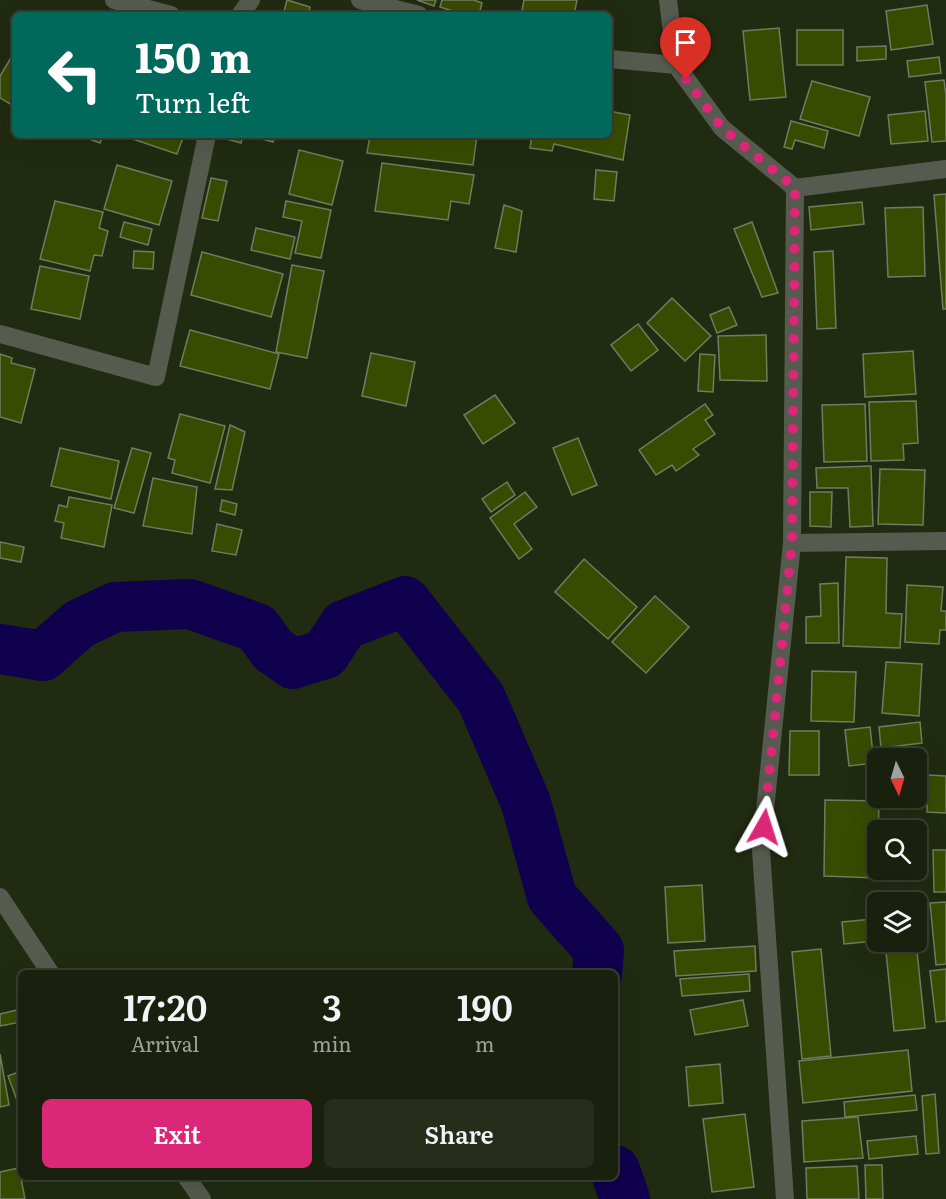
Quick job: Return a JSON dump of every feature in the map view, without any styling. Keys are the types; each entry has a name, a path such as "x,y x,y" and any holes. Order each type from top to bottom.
{"street":[{"path":"114,0 160,12"},
{"path":"360,0 407,12"},
{"path":"668,0 676,65 722,128 795,188 946,170"},
{"path":"612,59 676,65"},
{"path":"0,333 156,377 206,138"},
{"path":"785,1199 761,850 792,543 795,188"},
{"path":"792,543 946,541"},
{"path":"0,897 48,970"},
{"path":"189,1180 202,1199"}],"building":[{"path":"287,0 310,7 309,12 284,12"},
{"path":"417,0 436,0 434,6"},
{"path":"442,0 474,0 482,3 480,12 456,12 440,7"},
{"path":"524,0 577,0 575,12 522,11"},
{"path":"927,5 933,44 891,50 886,11"},
{"path":"779,28 786,97 750,100 743,31"},
{"path":"797,30 843,30 843,65 797,65"},
{"path":"886,46 886,59 857,61 857,47"},
{"path":"12,56 12,105 0,98 0,76"},
{"path":"939,57 941,73 909,77 907,61"},
{"path":"944,80 946,141 932,142 925,82"},
{"path":"812,81 870,97 859,136 800,119"},
{"path":"925,111 928,141 891,144 888,115"},
{"path":"612,112 630,115 623,160 554,144 552,151 530,148 532,138 612,138"},
{"path":"791,121 828,131 824,148 795,140 792,149 784,147"},
{"path":"87,138 102,138 100,143"},
{"path":"130,138 183,138 177,154"},
{"path":"223,138 242,138 241,143"},
{"path":"259,138 274,138 273,142"},
{"path":"370,138 477,138 473,165 367,153"},
{"path":"299,150 343,161 332,205 289,194"},
{"path":"382,163 474,175 469,204 451,201 448,220 375,211"},
{"path":"117,165 172,181 159,225 104,209"},
{"path":"596,170 617,172 614,201 594,199"},
{"path":"211,178 227,181 218,221 202,218"},
{"path":"946,194 946,309 943,309 934,195"},
{"path":"55,201 103,212 99,228 108,231 102,256 94,255 90,271 40,259"},
{"path":"286,201 331,210 321,258 295,253 302,221 283,217"},
{"path":"862,202 864,224 811,230 809,207"},
{"path":"504,205 522,211 516,252 495,248"},
{"path":"923,207 925,276 888,277 885,208"},
{"path":"124,222 152,229 148,245 120,237"},
{"path":"752,222 778,293 762,297 734,229"},
{"path":"256,228 295,237 290,259 251,250"},
{"path":"134,251 154,252 153,269 133,268"},
{"path":"833,251 836,328 817,329 814,252"},
{"path":"202,252 283,274 271,317 191,295"},
{"path":"292,265 324,271 307,358 276,352"},
{"path":"40,266 89,276 80,319 31,309"},
{"path":"672,298 711,336 685,361 647,323"},
{"path":"729,307 737,325 717,333 710,315"},
{"path":"638,324 658,350 631,371 611,345"},
{"path":"190,330 279,354 270,389 180,366"},
{"path":"766,335 767,381 720,380 718,336"},
{"path":"913,351 916,394 865,397 863,354"},
{"path":"371,353 415,362 406,406 362,396"},
{"path":"0,354 12,358 11,363 35,369 21,423 0,417"},
{"path":"700,354 715,355 713,392 698,391"},
{"path":"495,395 515,423 483,444 464,415"},
{"path":"916,401 918,443 903,444 904,460 871,461 869,402"},
{"path":"705,404 713,415 705,420 715,434 693,449 699,455 676,471 672,465 656,475 639,450"},
{"path":"865,404 867,461 824,462 822,405"},
{"path":"180,414 225,426 210,483 172,473 175,460 168,458"},
{"path":"230,425 245,432 232,490 215,489"},
{"path":"578,438 597,485 572,495 553,448"},
{"path":"60,448 119,461 111,499 51,486"},
{"path":"132,448 151,453 134,513 114,508"},
{"path":"871,466 873,526 850,527 848,488 817,488 816,468"},
{"path":"880,469 925,470 923,525 878,524"},
{"path":"153,478 197,487 192,534 143,526"},
{"path":"507,482 515,495 491,512 482,499"},
{"path":"525,492 537,507 514,524 532,549 519,559 490,518"},
{"path":"810,492 832,492 831,527 810,526"},
{"path":"69,497 112,505 104,547 61,538 64,523 55,521 59,505 67,507"},
{"path":"222,500 237,504 235,515 220,511"},
{"path":"217,524 242,530 236,555 212,551"},
{"path":"0,542 24,547 21,562 0,558"},
{"path":"846,557 887,558 886,613 902,614 900,648 843,646"},
{"path":"584,559 637,607 608,639 555,592"},
{"path":"838,583 839,643 806,643 806,617 821,616 820,584"},
{"path":"907,585 943,587 941,611 946,611 946,630 940,630 939,644 905,642"},
{"path":"655,596 689,627 646,673 612,642"},
{"path":"886,662 922,664 919,716 882,713"},
{"path":"812,671 856,672 854,722 811,721"},
{"path":"920,722 922,743 881,748 879,727"},
{"path":"870,727 872,748 867,748 867,764 849,766 845,730"},
{"path":"790,731 819,731 819,775 789,775"},
{"path":"928,775 946,776 946,813 927,812"},
{"path":"825,800 867,801 867,808 879,808 879,820 867,820 867,878 824,876"},
{"path":"933,850 946,850 946,892 934,892"},
{"path":"702,885 705,941 668,943 665,887"},
{"path":"946,902 946,964 936,965 930,903"},
{"path":"867,920 867,942 844,944 842,922"},
{"path":"755,946 756,971 676,976 674,951"},
{"path":"821,949 831,1056 802,1059 792,952"},
{"path":"886,952 917,952 925,1028 894,1031"},
{"path":"946,969 946,1021 936,1022 930,971"},
{"path":"749,974 750,991 682,996 680,979"},
{"path":"743,1000 748,1026 695,1035 690,1010"},
{"path":"18,1010 18,1023 0,1026 0,1014"},
{"path":"908,1050 912,1091 803,1103 799,1061"},
{"path":"0,1054 9,1105 0,1107"},
{"path":"720,1064 723,1103 689,1106 686,1067"},
{"path":"18,1072 18,1103 8,1076"},
{"path":"935,1094 939,1153 926,1154 922,1096"},
{"path":"915,1095 917,1110 845,1117 844,1102"},
{"path":"745,1114 754,1187 712,1192 703,1119"},
{"path":"858,1117 863,1158 804,1162 802,1121"},
{"path":"916,1136 918,1154 869,1159 867,1141"},
{"path":"865,1165 882,1165 883,1199 866,1199"},
{"path":"857,1166 859,1199 807,1199 806,1168"},
{"path":"18,1168 18,1180 21,1180 25,1199 0,1199 0,1172"}],"waterway":[{"path":"0,649 43,656 79,624 115,607 190,604 257,628 273,650 293,664 325,654 344,625 405,601 481,698 526,803 552,897 599,950 597,970"},
{"path":"618,1179 625,1199"}],"route":[{"path":"686,79 722,128 795,188 792,543 764,827"}]}
